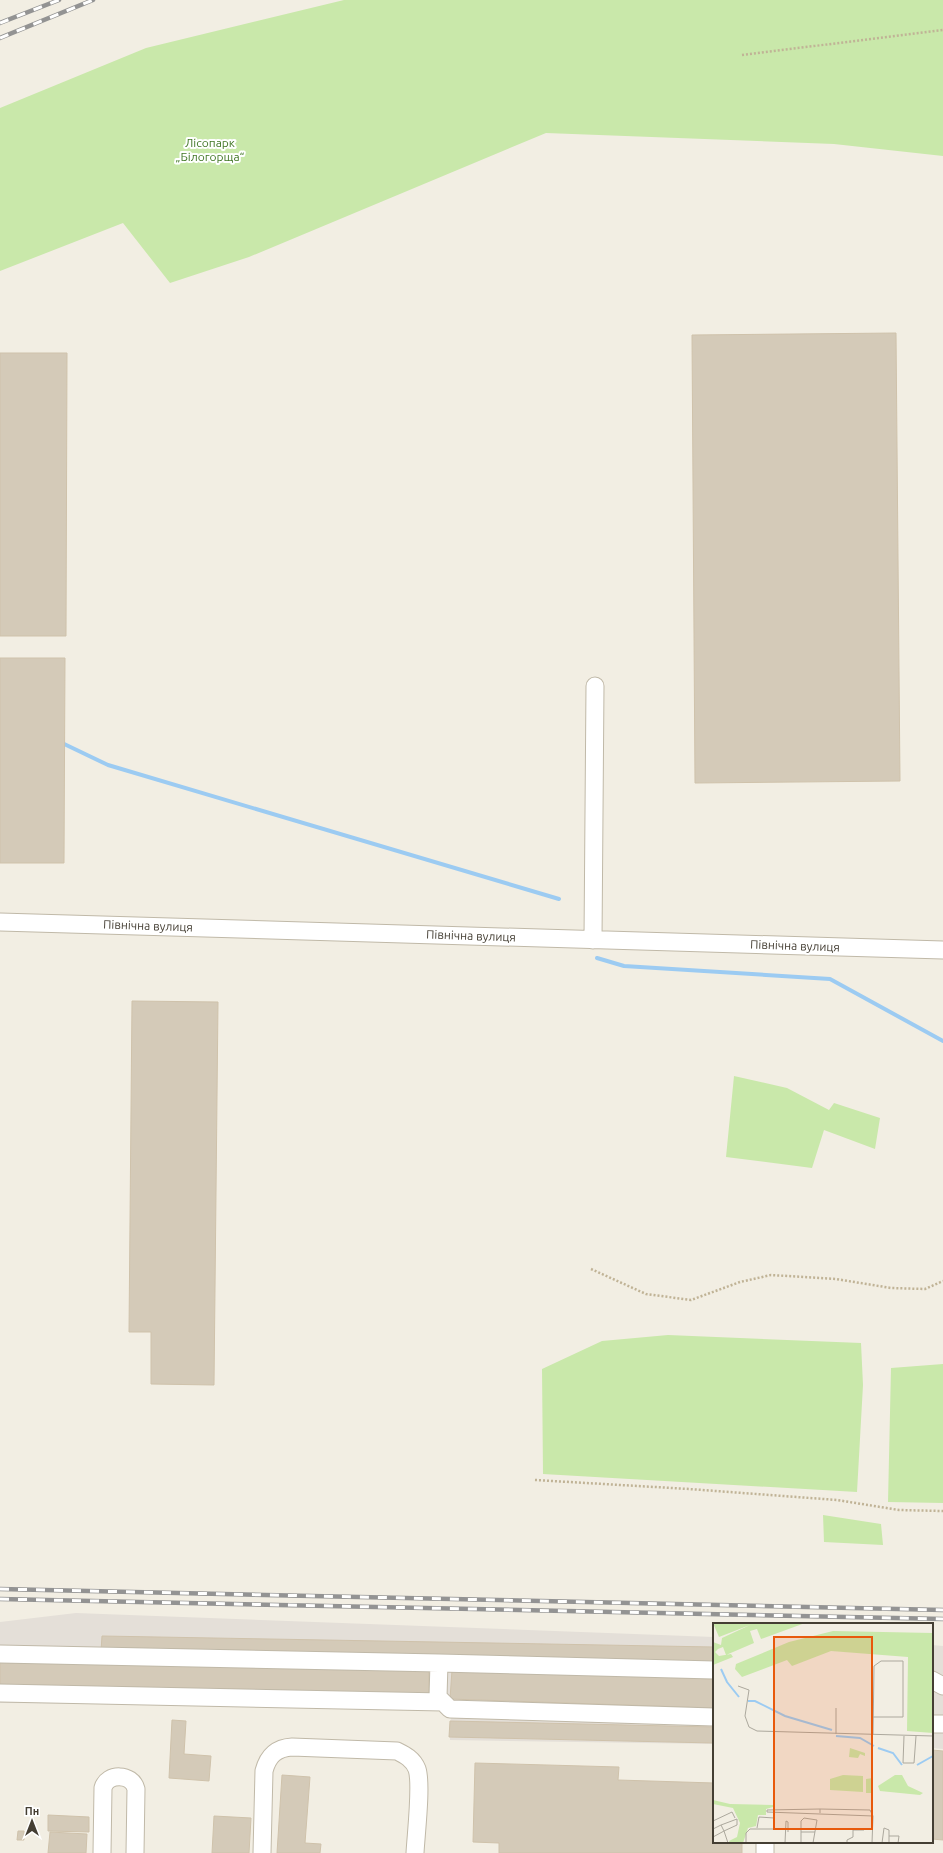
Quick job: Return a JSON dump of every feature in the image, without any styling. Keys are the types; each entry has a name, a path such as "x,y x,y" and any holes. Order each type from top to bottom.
{"street":[{"path":"593,940 595,686"},
{"name":"Північна вулиця","path":"0,922 943,950"},
{"path":"0,1654 713,1670"},
{"path":"439,1663 438,1697 450,1709 713,1717"},
{"path":"933,1681 943,1686"},
{"path":"0,1693 443,1702"},
{"path":"262,1853 264,1771 266,1763 276,1751 292,1747 397,1751 408,1757 416,1768 419,1776 415,1853"},
{"path":"102,1853 103,1788 104,1783 108,1779 113,1778 131,1779 136,1789 135,1853"}],"path":[{"path":"742,55 943,30"},
{"path":"591,1268 646,1294 691,1300 740,1282 771,1275 836,1279 891,1288 925,1289 943,1281"},
{"path":"536,1480 837,1500 899,1510 943,1511"}],"shaded area":[{"path":"76,1613 713,1637 713,1744 450,1740 451,1713 440,1706 0,1703 0,1622"},
{"path":"933,1645 943,1646 943,1749 933,1748"}],"green space":[{"name":"Лісопарк „Білогорща“","path":"344,0 943,0 943,156 834,144 546,133 249,257 170,283 123,223 0,271 0,108 146,48"},
{"path":"734,1076 787,1088 829,1110 834,1103 880,1118 875,1149 824,1130 812,1168 726,1157"},
{"path":"668,1335 861,1343 863,1385 857,1492 543,1474 542,1369 602,1341"},
{"path":"943,1364 943,1503 888,1502 891,1368"},
{"path":"823,1515 881,1524 883,1545 824,1542"}],"building":[{"path":"896,333 900,781 695,783 692,335"},
{"path":"0,353 67,353 66,636 0,636"},
{"path":"0,658 65,658 64,863 0,863"},
{"path":"132,1001 218,1002 214,1385 151,1384 151,1332 129,1332"},
{"path":"102,1636 713,1647 713,1662 101,1651"},
{"path":"0,1662 429,1671 429,1698 0,1690"},
{"path":"452,1670 713,1679 713,1708 450,1699"},
{"path":"172,1720 186,1721 184,1754 211,1756 209,1781 169,1778"},
{"path":"450,1721 713,1727 713,1743 449,1737"},
{"path":"933,1750 943,1751 943,1840 933,1839"},
{"path":"475,1763 619,1767 618,1780 713,1783 713,1843 742,1843 742,1853 499,1853 499,1843 473,1842"},
{"path":"282,1775 310,1777 305,1843 321,1844 320,1853 277,1853"},
{"path":"48,1815 89,1817 89,1832 48,1831"},
{"path":"214,1816 251,1818 249,1853 212,1853"},
{"path":"18,1831 24,1831 24,1840 17,1840"},
{"path":"50,1832 87,1834 86,1853 48,1853"}],"waterway":[{"path":"60,742 108,765 559,899"},
{"path":"597,958 624,966 830,979 943,1041"}],"railway":[{"path":"0,23 59,0"},
{"path":"0,38 93,0"},
{"path":"0,1589 943,1610"},
{"path":"0,1599 943,1619"}]}
